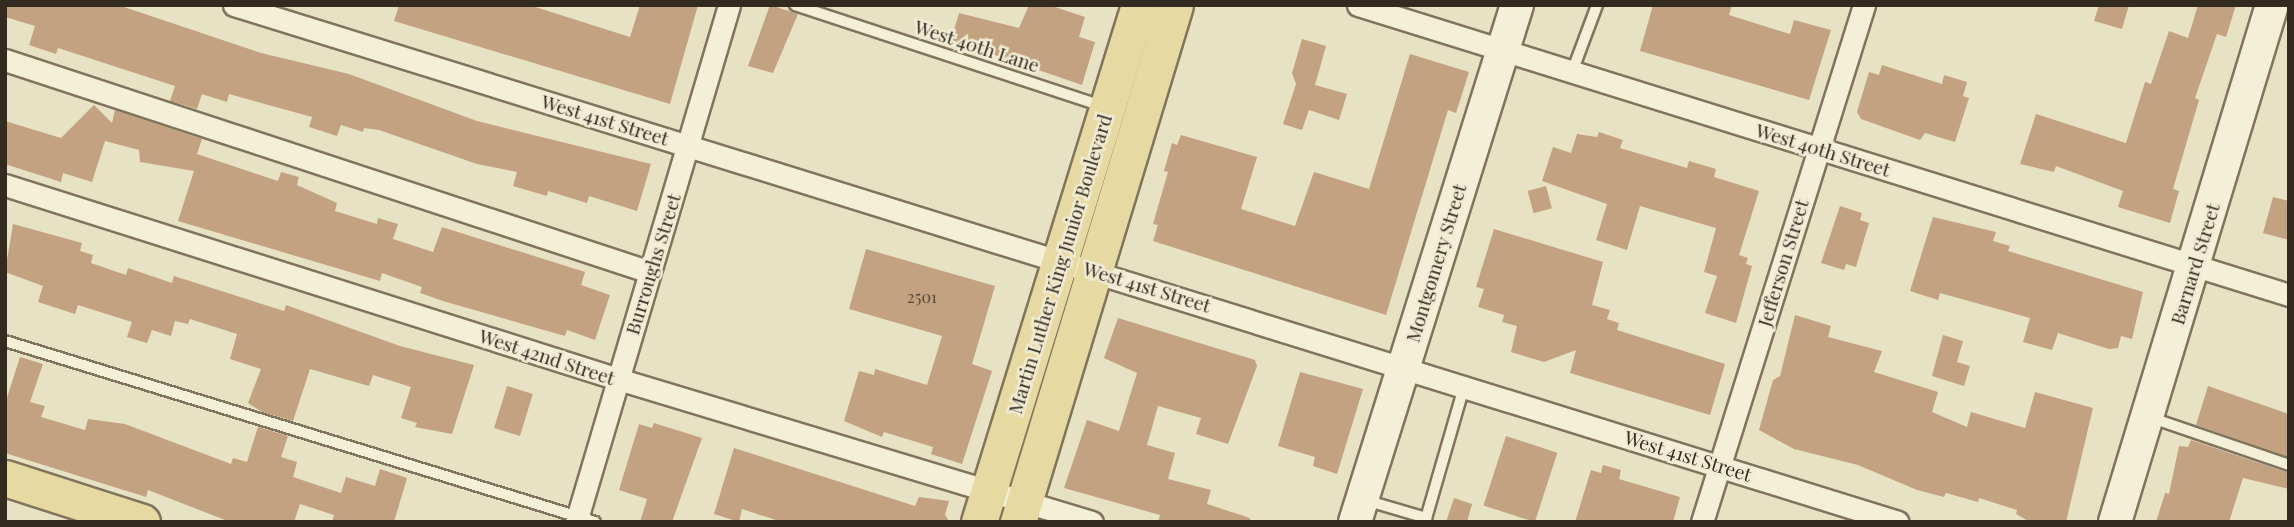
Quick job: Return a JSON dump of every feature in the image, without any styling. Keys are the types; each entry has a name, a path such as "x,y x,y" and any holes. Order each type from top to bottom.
{"main road":[{"name":"Martin Luther King Junior Boulevard","path":"984,505 1139,5"},
{"name":"Martin Luther King Junior Boulevard","path":"1022,511 1175,5"},
{"path":"5,478 142,522"},
{"path":"5,503 66,522"}],"street":[{"name":"West 41st Street","path":"234,5 1096,270 1898,522"},
{"name":"Burroughs Street","path":"583,521 618,379 729,5"},
{"name":"West 40th Street","path":"1358,5 2289,295"},
{"name":"Montgomery Street","path":"1358,510 1517,5"},
{"name":"Jefferson Street","path":"1702,522 1864,5"},
{"name":"Barnard Street","path":"2115,522 2272,5"},
{"path":"5,60 650,272"},
{"name":"West 42nd Street","path":"5,185 618,379 984,505 1092,522"}],"lane":[{"name":"West 40th Lane","path":"795,5 1108,107"},
{"path":"1572,72 1597,5"},
{"path":"5,341 583,521"},
{"path":"1358,510 1425,520 1464,387"},
{"path":"2148,417 2289,465"}],"building":[{"path":"5,5 118,5 261,53 349,74 477,121 651,164 637,211 589,196 587,203 548,191 547,196 513,186 517,172 477,164 379,130 364,128 363,132 341,125 337,136 309,127 312,117 229,94 227,102 202,94 197,109 170,101 175,86 58,48 56,54 29,45 35,26 5,17"},
{"path":"399,5 529,5 630,37 640,5 698,5 670,104 394,21"},
{"path":"770,5 798,14 773,73 748,66"},
{"path":"1029,5 1049,5 1085,17 1079,37 1095,42 1082,85 951,40 959,13 1019,28"},
{"path":"1653,5 1732,5 1729,15 1790,34 1794,20 1831,30 1809,100 1640,51"},
{"path":"2099,5 2129,5 2122,29 2094,21"},
{"path":"2198,5 2236,5 2226,37 2217,34 2195,98 2199,100 2173,189 2179,191 2170,223 2118,207 2123,191 2056,166 2054,172 2020,164 2036,114 2126,143 2145,82 2151,84 2169,31 2188,38"},
{"path":"1302,39 1326,46 1315,85 1347,94 1339,120 1309,110 1302,130 1283,124 1296,84 1292,73"},
{"path":"1410,54 1469,72 1456,113 1448,110 1386,315 1153,241 1158,225 1153,224 1168,172 1164,171 1172,143 1177,145 1181,135 1257,157 1241,209 1295,226 1314,172 1369,189"},
{"path":"1882,65 1942,84 1944,75 1967,82 1963,96 1969,98 1955,142 1925,133 1920,140 1861,119 1857,112 1869,72 1879,75"},
{"path":"94,105 112,123 115,110 202,139 197,154 278,181 281,172 299,177 297,185 337,203 335,211 377,224 378,218 398,224 393,239 433,252 442,227 585,272 581,285 610,295 595,340 567,330 565,336 443,301 420,293 422,287 382,273 380,281 178,221 194,171 140,162 139,150 105,141 92,182 63,173 61,182 5,164 5,121 61,138"},
{"path":"1599,132 1623,140 1620,148 1687,168 1689,161 1716,169 1714,177 1759,191 1739,255 1748,258 1746,264 1752,266 1736,323 1705,313 1717,276 1704,272 1716,228 1640,206 1627,250 1596,240 1607,204 1542,181 1553,147 1571,153 1577,134 1597,137"},
{"path":"1546,186 1552,208 1534,213 1528,191"},
{"path":"2273,197 2289,201 2289,240 2263,233"},
{"path":"1840,206 1862,213 1860,220 1869,223 1856,267 1846,264 1844,270 1821,263"},
{"path":"1933,217 1996,232 1993,241 2010,246 2008,251 2143,292 2132,339 2121,336 2118,348 2109,349 2058,333 2052,350 2023,342 2030,318 1940,293 1938,300 1910,291"},
{"path":"13,224 82,243 80,251 93,255 91,263 126,275 128,268 172,283 174,276 284,311 286,305 400,346 474,365 452,434 415,427 417,423 401,418 411,387 373,375 369,386 310,369 293,421 262,412 248,403 261,369 230,359 237,334 190,319 188,324 175,321 171,336 152,330 147,343 127,337 132,322 78,305 75,314 38,302 43,286 5,272"},
{"path":"1494,229 1603,262 1592,305 1610,310 1607,319 1619,323 1617,330 1725,364 1710,415 1570,373 1576,350 1544,362 1511,352 1517,326 1502,322 1504,315 1478,307 1484,289 1476,287"},
{"path":"866,249 995,286 972,364 992,371 962,464 931,454 933,447 884,432 882,437 844,421 859,371 874,375 875,369 927,385 942,336 849,309"},
{"path":"1795,315 1831,326 1828,337 1882,351 1874,372 1938,392 1932,412 1967,427 1971,412 2025,428 2035,392 2093,408 2066,522 2030,522 2016,514 2017,510 1979,498 1978,502 1946,493 1944,497 1917,490 1858,465 1794,449 1759,430 1773,380 1780,376"},
{"path":"1118,318 1255,360 1257,366 1228,444 1196,434 1201,418 1158,406 1147,445 1175,453 1168,479 1211,490 1207,504 1250,518 1250,522 1158,522 1160,515 1064,488 1087,420 1119,431 1137,373 1104,358"},
{"path":"1943,335 1963,341 1957,362 1970,366 1964,386 1932,376"},
{"path":"20,357 43,364 30,402 45,406 41,417 85,430 88,419 125,424 231,464 233,458 247,462 258,427 288,436 281,457 297,462 293,477 341,493 346,477 375,486 380,469 407,478 394,522 332,522 334,515 300,504 294,522 230,522 148,490 146,497 5,453 5,404"},
{"path":"1300,372 1363,389 1337,474 1313,466 1315,457 1278,446"},
{"path":"507,386 533,394 520,436 494,428"},
{"path":"2208,386 2289,414 2289,457 2196,425"},
{"path":"654,423 702,438 672,522 640,522 647,499 619,490 639,424 652,428"},
{"path":"1506,436 1557,453 1535,522 1483,505"},
{"path":"2191,440 2289,473 2289,489 2243,478 2229,522 2156,522 2165,493 2169,494 2179,446 2188,447"},
{"path":"734,448 915,506 919,497 949,501 945,515 950,522 782,522 742,509 739,522 714,514"},
{"path":"1603,465 1621,470 1619,479 1680,497 1673,522 1575,522 1591,470 1601,473"},
{"path":"1454,498 1472,504 1467,522 1446,522"}]}
